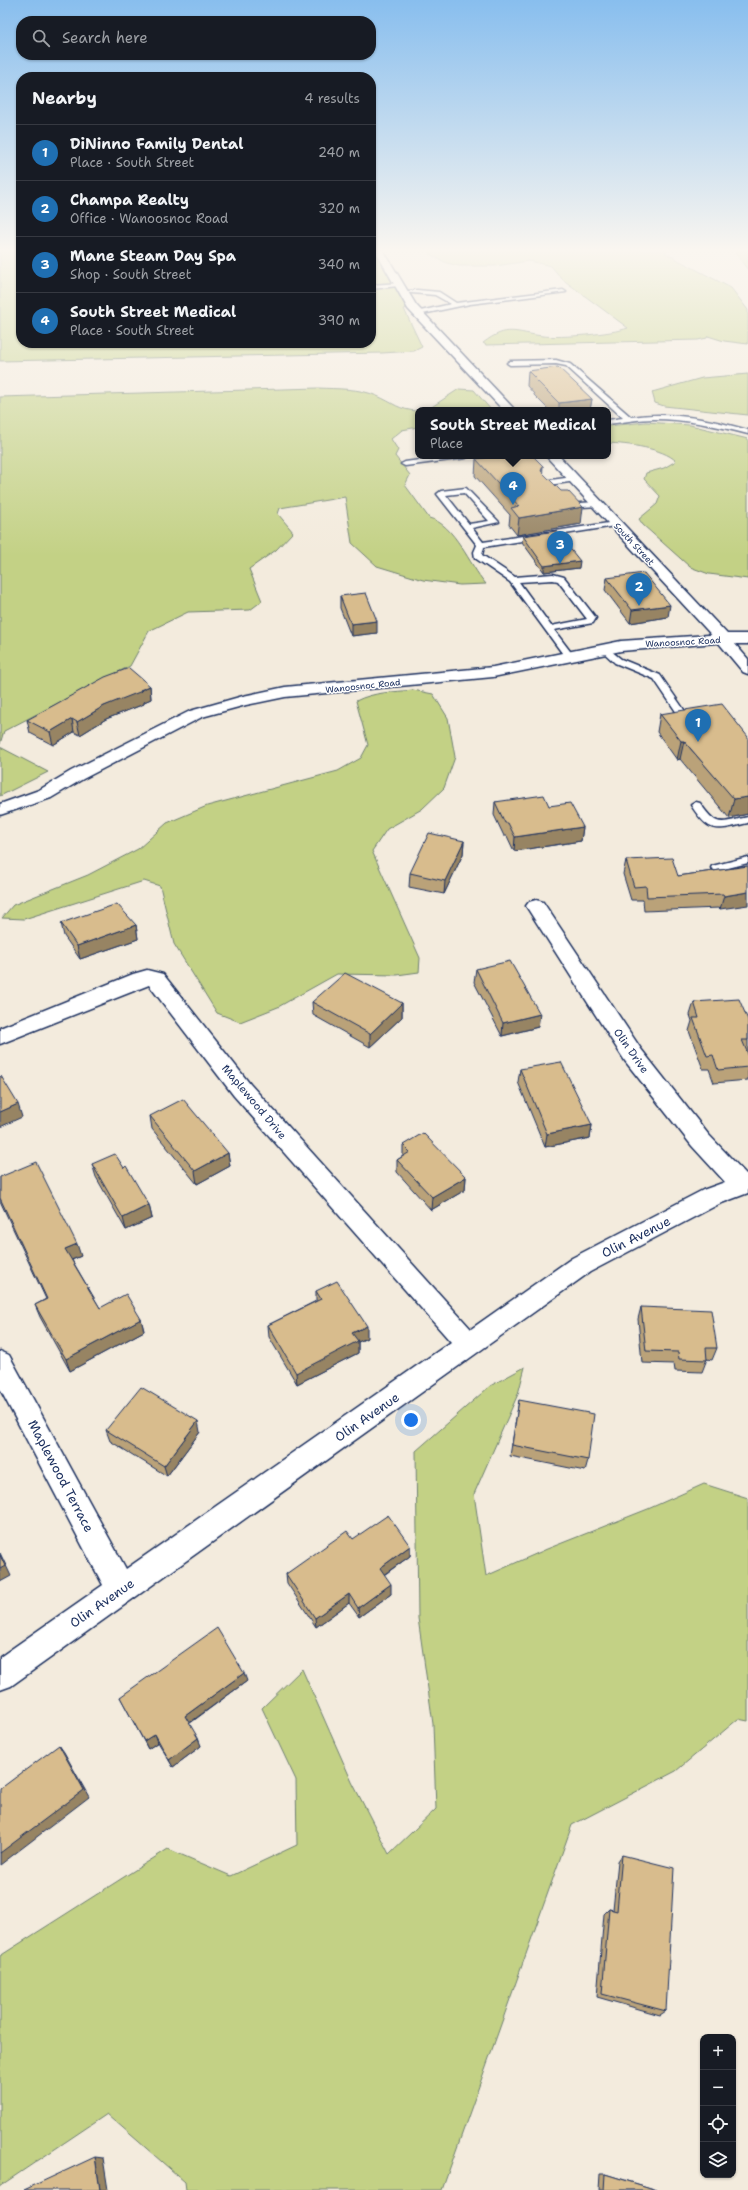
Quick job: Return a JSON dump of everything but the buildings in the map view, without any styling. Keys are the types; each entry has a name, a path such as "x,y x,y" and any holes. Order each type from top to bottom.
{"street":[{"path":"455,352 506,407"},
{"name":"South Street","path":"555,459 723,639 748,669"},
{"name":"Wanoosnoc Road","path":"0,810 45,794 77,775 196,714 236,703 285,692 486,672 526,666 568,655 604,649 669,641 748,639"},
{"name":"Olin Drive","path":"536,906 633,1056 700,1140 745,1184"},
{"name":"Maplewood Drive","path":"0,1036 140,979 147,977 156,979 242,1090 469,1345"},
{"name":"Olin Avenue","path":"0,1675 469,1345 581,1264 711,1197 745,1184"},
{"name":"Maplewood Terrace","path":"0,1363 121,1589"}],"lane":[{"path":"510,364 556,362 568,365 629,419"},
{"path":"611,422 629,419 674,417 715,424 748,432"},
{"path":"404,464 443,459"},
{"path":"573,479 546,483 544,486 557,501 570,506 596,504"},
{"path":"467,527 495,522 466,490 441,493 440,494 467,527 481,544"},
{"path":"481,544 615,524"},
{"path":"481,544 478,556 513,580 568,655"},
{"path":"513,580 553,577 561,578 592,618 590,621 548,629"},
{"path":"604,649 618,661 657,676 682,714"},
{"path":"696,805 706,821 711,823 722,824 748,820"},
{"path":"716,868 748,860"}],"green space":[{"path":"0,352 395,352 382,353 0,361"},
{"path":"748,374 748,415 664,406 655,403 652,392 702,378"},
{"path":"318,388 348,389 370,393 401,408 415,411 415,428 402,430 391,439 398,450 395,456 410,475 405,485 429,518 446,528 454,537 486,584 460,585 423,580 377,566 352,543 345,497 280,508 278,514 293,532 276,550 249,569 262,601 250,610 188,612 149,631 130,666 4,731 0,744 0,397"},
{"path":"459,389 474,390 488,407 432,407"},
{"path":"646,422 690,425 748,439 748,579 709,574 690,567 643,525 639,519 657,504 660,496 644,479 646,473 664,468 676,461 663,453 654,450 625,444 611,443 611,426"},
{"path":"413,690 433,694 448,718 455,757 444,788 422,809 387,829 372,851 420,958 419,972 397,975 337,974 278,1007 240,1022 217,1013 174,944 160,886 144,881 24,919 2,918 13,905 88,875 138,849 167,823 207,806 338,771 361,758 368,745 356,701 376,694"},
{"path":"0,747 48,772 0,796"},
{"path":"525,1367 518,1394 474,1494 486,1576 547,1549 648,1509 704,1484 748,1498 748,1721 738,1719 676,1771 572,1825 442,2190 186,2190 185,2182 107,2114 0,2186 0,1956 168,1849 231,1876 297,1845 296,1780 262,1708 302,1669 352,1782 389,1854 436,1809 433,1724 418,1618 416,1451 490,1386"}],"place":[{"name":"South Street Medical","path":"513,505"},
{"name":"Mane Steam Day Spa","path":"560,564"},
{"name":"Champa Realty","path":"639,606"},
{"name":"DiNinno Family Dental","path":"698,742"}]}
